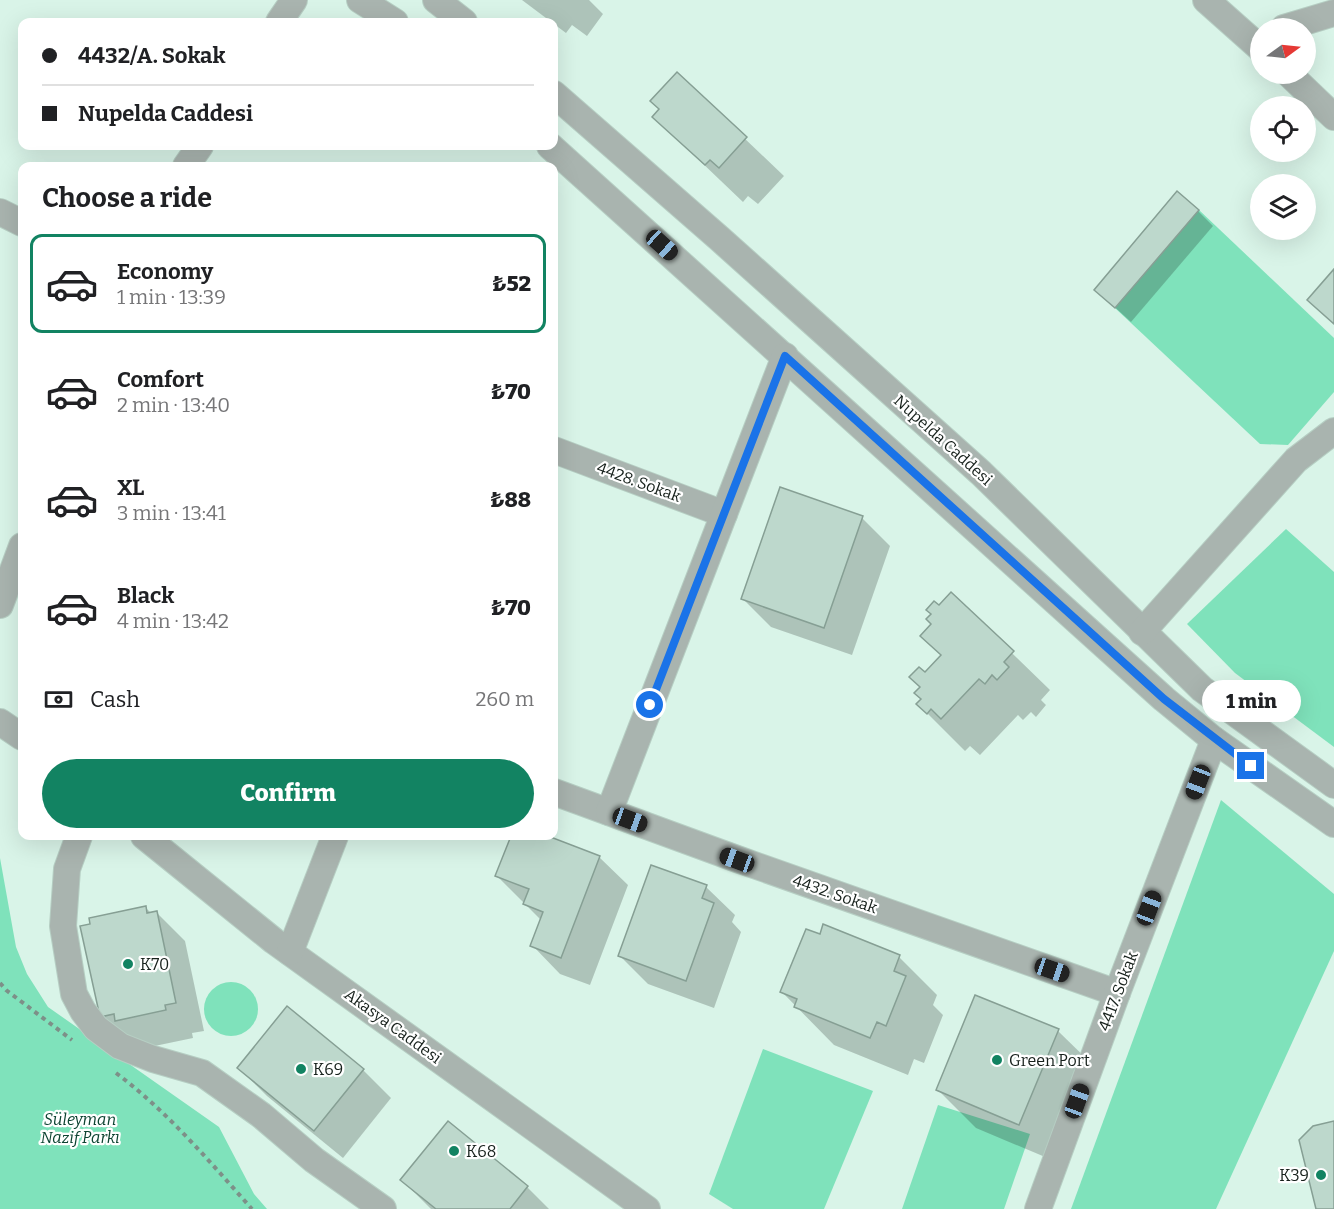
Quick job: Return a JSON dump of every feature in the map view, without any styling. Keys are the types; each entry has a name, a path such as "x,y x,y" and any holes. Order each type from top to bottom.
{"street":[{"path":"282,18 294,0"},
{"path":"360,0 389,18"},
{"path":"435,0 459,18"},
{"path":"1206,0 1250,36"},
{"path":"1316,18 1334,13"},
{"path":"1299,84 1334,117"},
{"name":"Nupelda Caddesi","path":"558,97 720,238 981,473 1202,689 1334,785"},
{"path":"554,150 1164,699 1214,740 1334,824"},
{"path":"0,212 18,221"},
{"path":"609,812 785,356"},
{"path":"1142,632 1296,460 1334,431"},
{"name":"4428. Sokak","path":"558,452 724,514"},
{"path":"0,604 18,557"},
{"path":"0,722 18,734"},
{"name":"4417. Sokak","path":"1038,1209 1117,993 1214,740"},
{"name":"4432. Sokak","path":"558,793 1117,993"},
{"path":"78,840 67,869 63,926 74,994 89,1020 120,1046 153,1059 202,1073 261,1115 314,1160 383,1209"},
{"name":"Akasya Caddesi","path":"149,840 290,952 647,1209"},
{"path":"290,952 333,840"}],"path":[{"path":"0,983 77,1045"},
{"path":"106,1066 152,1102 252,1209"}],"green space":[{"path":"1199,210 1334,338 1334,392 1288,445 1260,444 1115,308"},
{"path":"1286,529 1334,572 1334,747 1235,673 1187,624"},
{"path":"1221,800 1334,894 1334,951 1216,1209 1071,1209"},
{"name":"Süleyman Nazif Parkı","path":"0,858 16,947 27,974 48,1007 219,1127 254,1194 267,1209 0,1209"},
{"path":"226,982 236,982 246,986 254,994 258,1009 254,1024 246,1032 236,1036 226,1036 216,1032 208,1024 204,1014 204,1004 208,994 216,986"},
{"path":"763,1049 873,1091 824,1209 733,1209 709,1194"},
{"path":"938,1105 1030,1134 1004,1209 902,1209"}],"building":[{"path":"677,72 747,137 719,168 710,160 705,165 652,117 659,109 650,101"},
{"path":"1177,191 1199,210 1115,308 1094,290"},
{"path":"1334,269 1334,324 1307,300"},
{"path":"780,487 863,516 824,628 741,599"},
{"path":"951,592 1014,651 1004,662 1009,667 997,680 992,675 985,684 979,679 941,719 931,709 927,714 916,704 921,699 914,693 920,687 909,677 919,667 925,672 941,655 920,636 931,624 926,619 931,614 926,610 934,601 939,605"},
{"path":"509,840 558,840 600,856 561,958 530,946 543,912 523,904 529,889 495,876"},
{"path":"651,865 707,885 702,898 714,903 686,981 618,956"},
{"name":"K70","path":"146,906 147,913 157,911 176,1003 165,1005 166,1010 115,1021 114,1014 100,1017 80,926 90,924 89,918"},
{"path":"823,924 900,955 894,971 906,976 886,1026 877,1022 870,1038 794,1007 797,999 780,992 806,929 820,934"},
{"name":"Green Port","path":"975,995 1059,1029 1019,1125 936,1090"},
{"name":"K69","path":"287,1006 364,1069 314,1131 237,1068"},
{"name":"K68","path":"448,1121 528,1186 510,1209 436,1209 400,1180"},
{"name":"K39","path":"1334,1121 1334,1209 1316,1209 1299,1140 1313,1126"}],"place":[{"name":"K70","path":"128,964"},
{"name":"Green Port","path":"997,1060"},
{"name":"K69","path":"301,1069"},
{"name":"K68","path":"454,1151"},
{"name":"K39","path":"1321,1175"}],"route":[{"path":"650,705 785,356 1164,699 1214,740 1251,766"}]}
